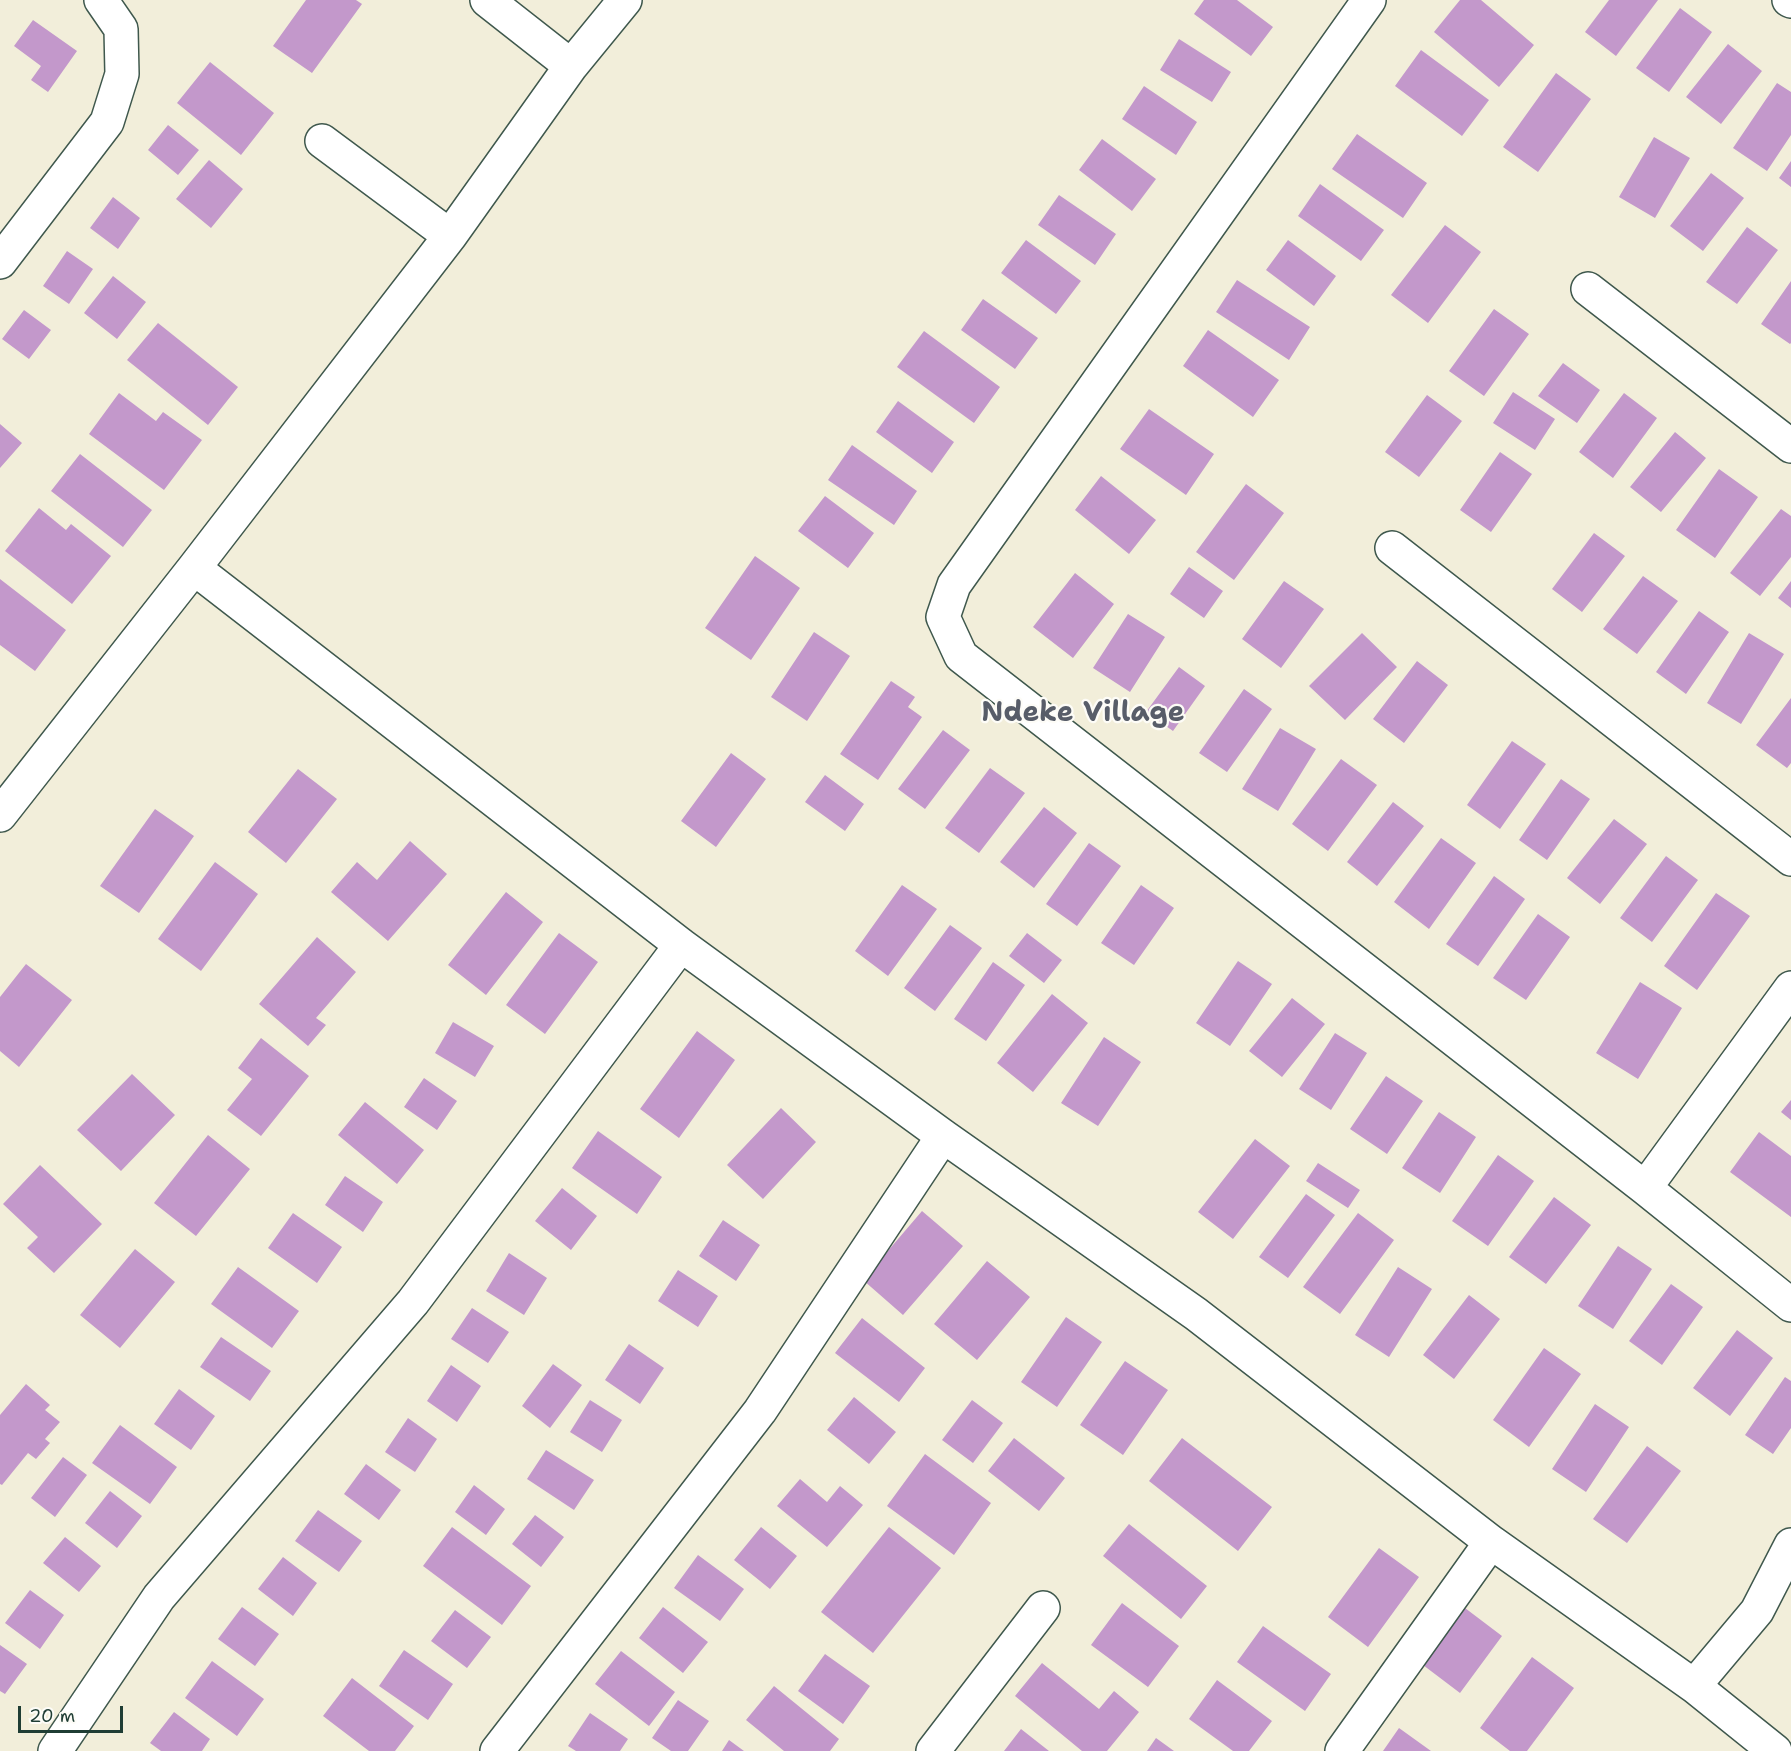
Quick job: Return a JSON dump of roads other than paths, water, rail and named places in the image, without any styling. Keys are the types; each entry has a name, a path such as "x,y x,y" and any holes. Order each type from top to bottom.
{"street":[{"path":"0,262 107,122 122,74 121,29 101,0"},
{"path":"487,0 571,66"},
{"path":"0,815 450,237 571,66 625,0"},
{"path":"1369,0 954,585 943,617 961,656 1645,1188 1791,1305"},
{"path":"322,141 450,237"},
{"path":"1588,289 1791,446"},
{"path":"1392,548 1791,859"},
{"path":"194,568 681,945 944,1136 1196,1314 1491,1542 1694,1686 1764,1748"},
{"path":"55,1751 159,1597 413,1302 681,945"},
{"path":"1645,1188 1791,988"},
{"path":"497,1751 760,1411 944,1136"},
{"path":"1342,1751 1491,1542"},
{"path":"1694,1686 1757,1611 1791,1545"},
{"path":"933,1751 1043,1608"}],"district":[{"name":"Ndeke Village","path":"1083,714"}]}
